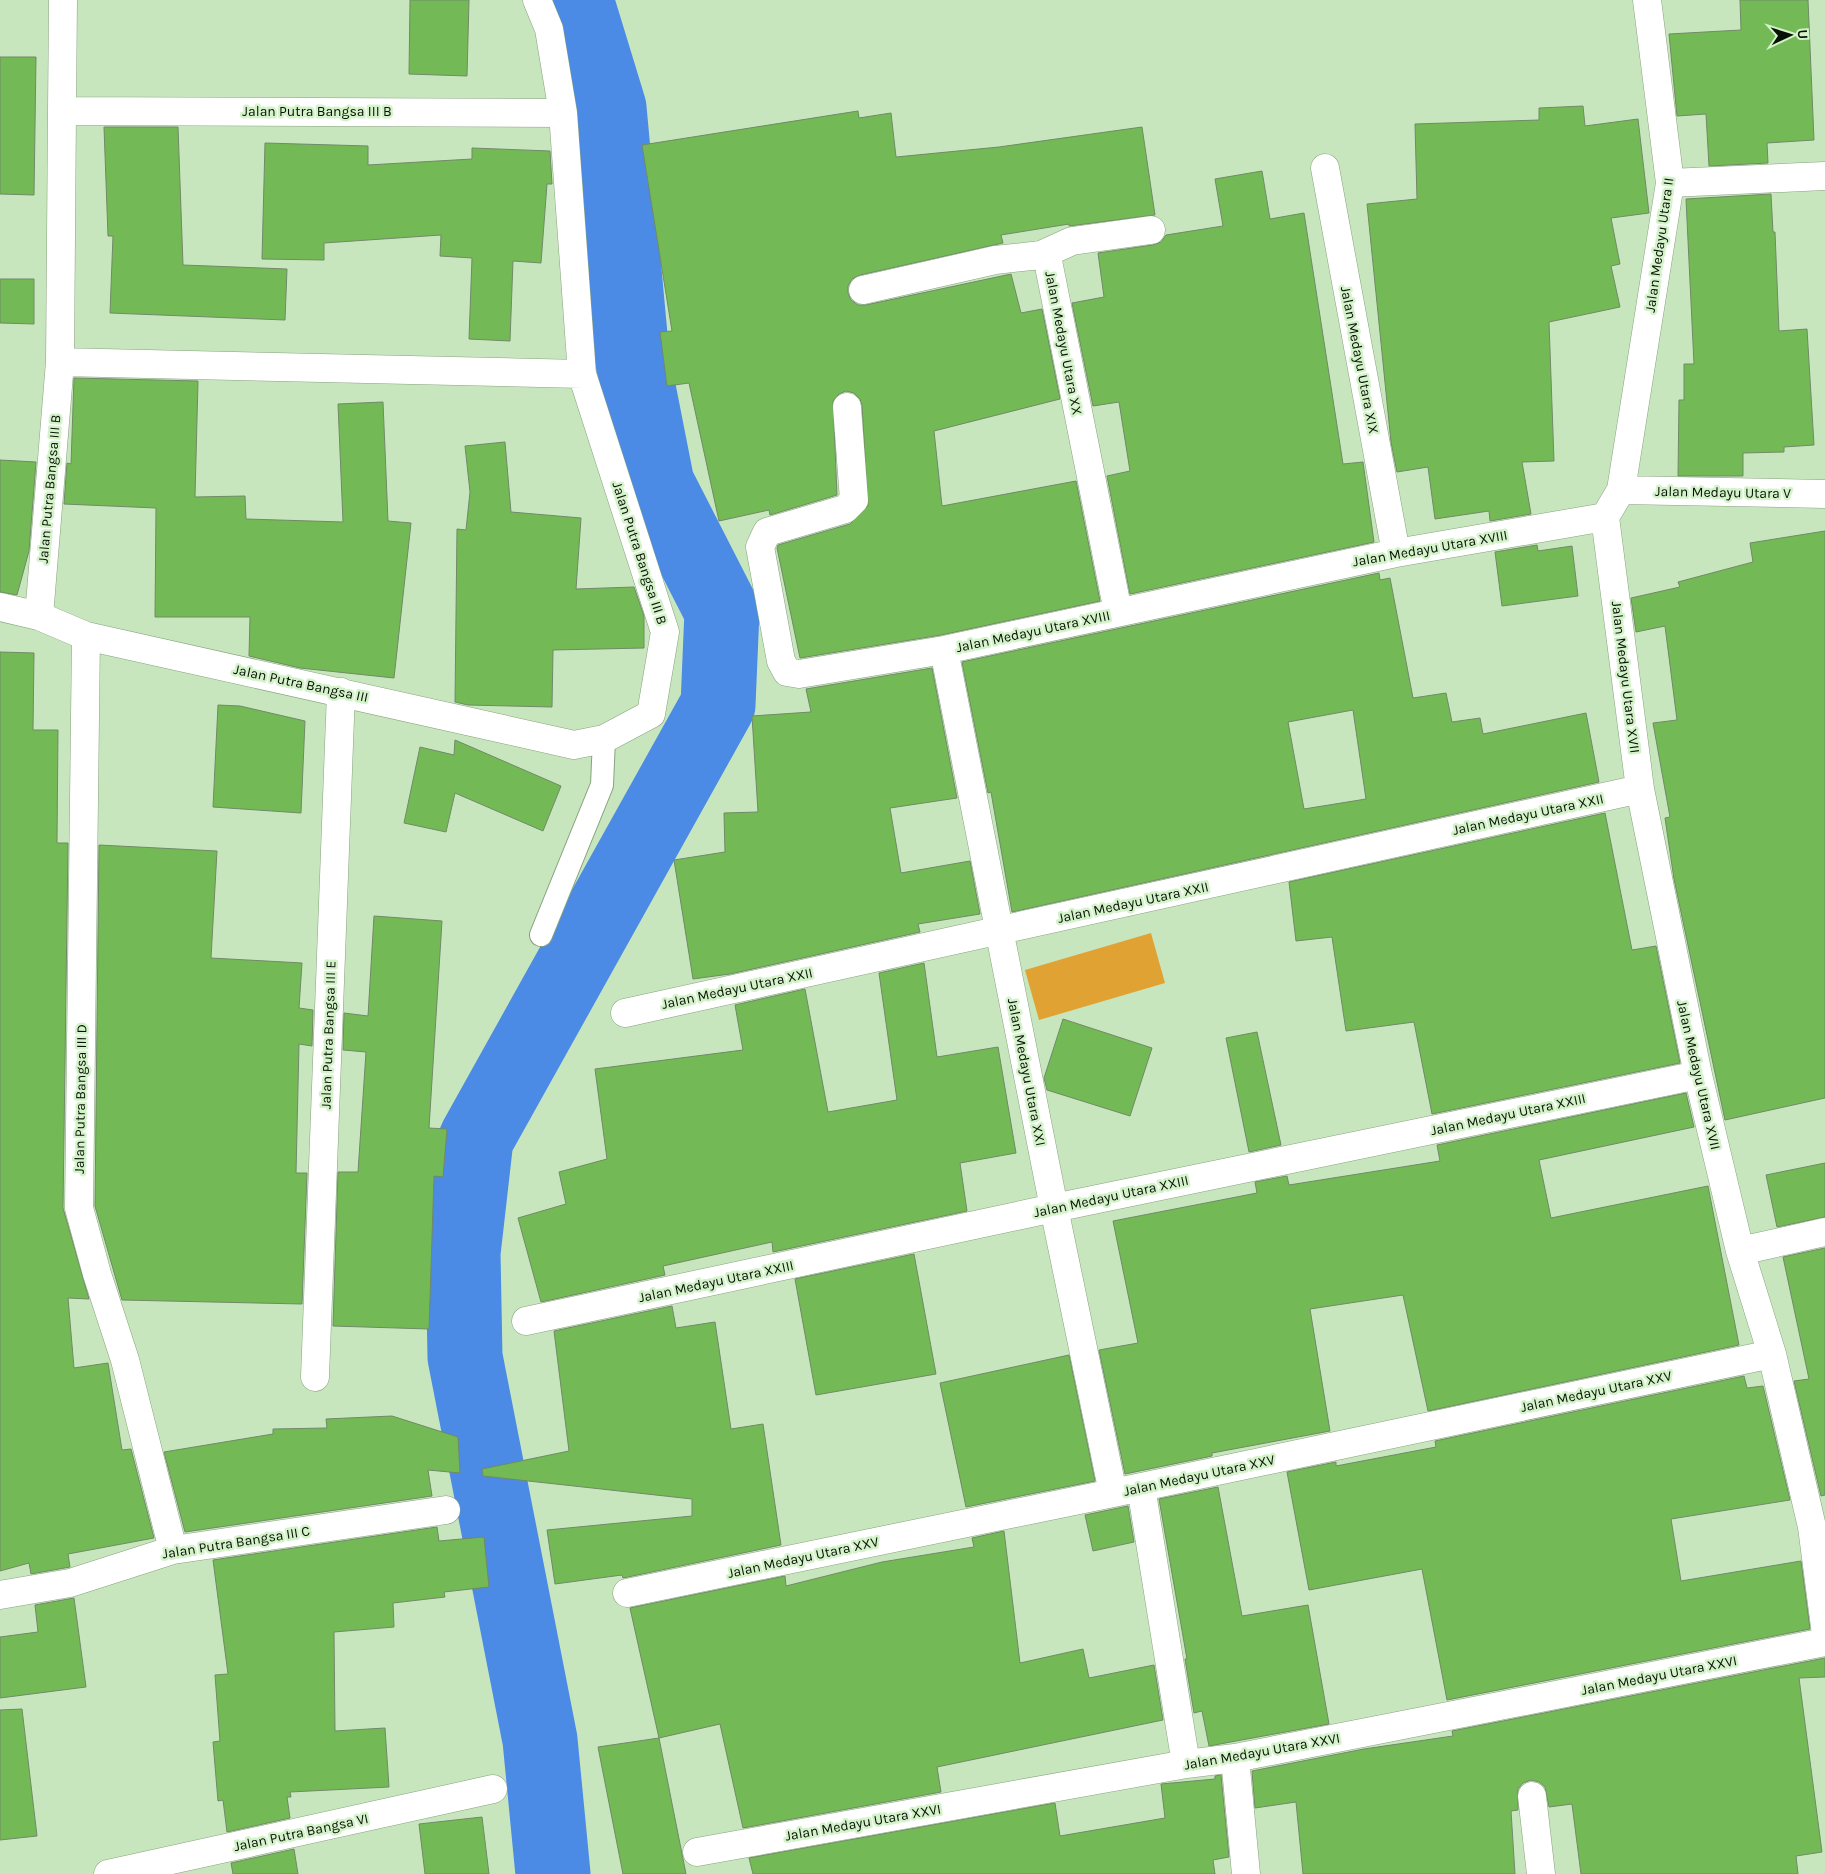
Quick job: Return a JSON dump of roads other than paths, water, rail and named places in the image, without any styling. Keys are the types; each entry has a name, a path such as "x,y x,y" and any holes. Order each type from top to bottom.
{"street":[{"path":"62,110 64,0"},
{"path":"537,0 549,29 563,113"},
{"name":"Jalan Medayu Utara II","path":"1621,490 1670,183 1647,0"},
{"name":"Jalan Putra Bangsa III B","path":"39,616 60,362 62,110 563,113 582,374 665,632 651,714 604,739"},
{"name":"Jalan Medayu Utara XIX","path":"1324,168 1396,552"},
{"path":"1670,183 1825,176"},
{"path":"1041,255 1072,241 1151,230"},
{"name":"Jalan Medayu Utara XX","path":"863,290 995,260 1041,255 1048,261 1118,612"},
{"path":"60,362 582,374"},
{"name":"Jalan Medayu Utara XVIII","path":"846,408 854,500 845,509 768,532 760,547 781,661 787,672 799,674 944,650 1396,552 1605,516"},
{"path":"1605,516 1621,490"},
{"name":"Jalan Medayu Utara V","path":"1621,490 1825,494"},
{"name":"Jalan Medayu Utara XVII","path":"1605,516 1640,789 1698,1075 1740,1251 1772,1354 1818,1526 1825,1627"},
{"name":"Jalan Putra Bangsa III","path":"0,607 39,616 86,636 574,744 604,739"},
{"name":"Jalan Putra Bangsa III D","path":"86,636 79,1208 97,1274 125,1360 173,1550"},
{"name":"Jalan Medayu Utara XXI","path":"944,650 1054,1208 1113,1493"},
{"name":"Jalan Putra Bangsa III E","path":"315,1377 341,692"},
{"name":"Jalan Medayu Utara XXII","path":"625,1013 999,932 1640,789"},
{"name":"Jalan Medayu Utara XXIII","path":"526,1321 1054,1208 1698,1075"},
{"path":"1740,1251 1825,1232"},
{"name":"Jalan Medayu Utara XXV","path":"627,1593 1772,1354"},
{"path":"1141,1487 1186,1764"},
{"name":"Jalan Putra Bangsa III C","path":"0,1596 70,1583 173,1550 446,1510"},
{"name":"Jalan Medayu Utara XXVI","path":"697,1852 1186,1764 1235,1758 1825,1642"},
{"path":"1235,1758 1246,1874"},
{"name":"Jalan Putra Bangsa VI","path":"108,1874 493,1789"},
{"path":"1532,1796 1541,1874"}],"lane":[{"path":"541,935 602,785 604,739"}],"waterway":[{"path":"553,1874 540,1740 465,1357 463,1253 476,1139 718,705 722,611 657,484 632,357 609,108 576,0"}]}
